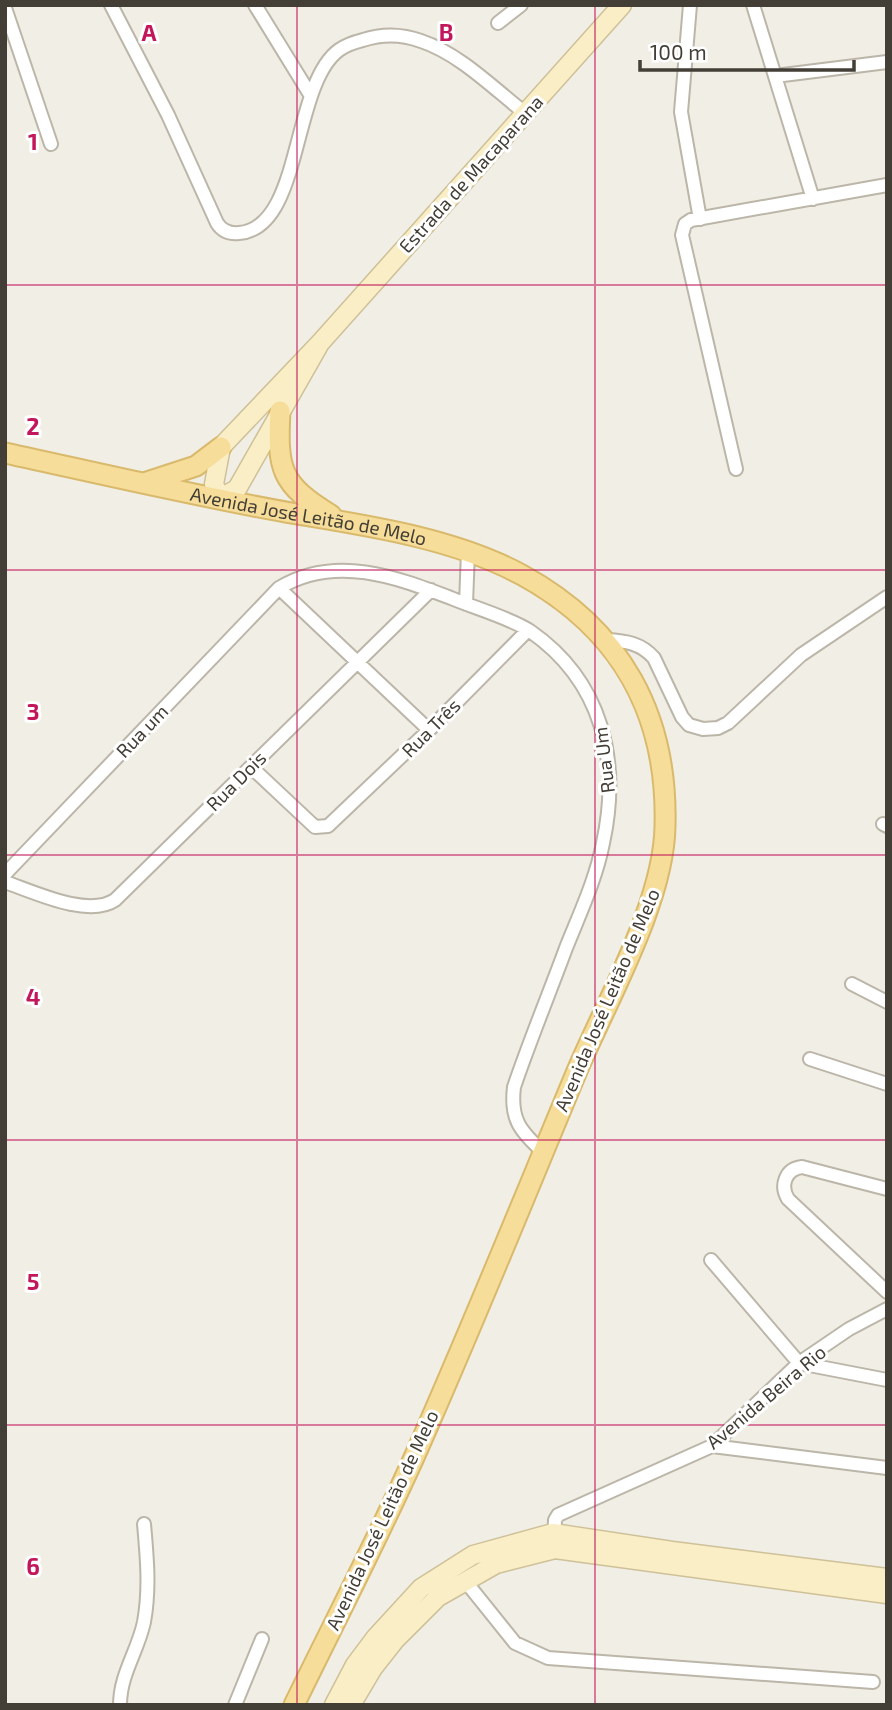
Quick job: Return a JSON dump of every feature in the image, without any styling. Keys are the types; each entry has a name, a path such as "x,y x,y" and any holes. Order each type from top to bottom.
{"main road":[{"path":"280,411 278,450 287,478 306,500 338,519"},
{"path":"144,484 196,466 221,447"},
{"name":"Avenida José Leitão de Melo","path":"5,453 144,484 338,519 468,551 521,574 584,618 606,640 636,688 655,735 663,764 663,853 656,884 635,940 415,1456 294,1705"}],"street":[{"path":"111,5 168,115 217,223 228,232 248,232 271,214 283,192 311,96 321,72 339,50 370,37 400,36 420,41 457,60 525,113"},
{"path":"255,5 311,96"},
{"path":"498,23 522,5"},
{"name":"Estrada de Macaparana","path":"221,447 320,343 622,5"},
{"path":"690,5 681,113 695,220"},
{"path":"753,5 813,199"},
{"path":"5,8 51,144"},
{"path":"775,76 887,62"},
{"path":"736,469 682,235 685,224 887,185"},
{"name":"Estrada de Macaparana","path":"220,498 237,489 320,343"},
{"path":"220,498 214,484 221,447"},
{"path":"466,604 468,551"},
{"name":"Rua Um","path":"279,588 303,576 355,570 393,577 431,590 528,630 564,662 594,705 600,720 610,791 603,845 592,882 514,1087 513,1109 518,1125 523,1134 543,1152"},
{"path":"279,588 429,730"},
{"name":"Rua um","path":"5,874 279,588"},
{"name":"Rua Dois","path":"5,882 83,907 105,906 115,900 431,590"},
{"path":"606,640 626,642 647,651 654,659 682,717 694,728 711,730 728,723 801,654 887,597"},
{"name":"Rua Três","path":"251,767 315,827 326,827 429,730 528,630"},
{"path":"852,984 887,1002"},
{"path":"810,1059 887,1084"},
{"path":"887,1189 802,1167 795,1168 784,1181 784,1191 788,1199 887,1292"},
{"path":"711,1260 799,1363 887,1380"},
{"name":"Avenida Beira Rio","path":"554,1541 558,1515 712,1446 799,1363 849,1329 887,1309"},
{"path":"712,1446 887,1468"},
{"path":"120,1705 121,1682 137,1645 147,1597 144,1524"},
{"path":"334,1705 355,1665 376,1637 421,1588 472,1555 493,1556 554,1541 671,1551 887,1594"},
{"path":"351,1705 373,1668 415,1618 438,1597 466,1582 493,1556"},
{"path":"802,1575 887,1578"},
{"path":"466,1582 515,1643 548,1658 873,1682"},
{"path":"235,1705 262,1639"}]}
